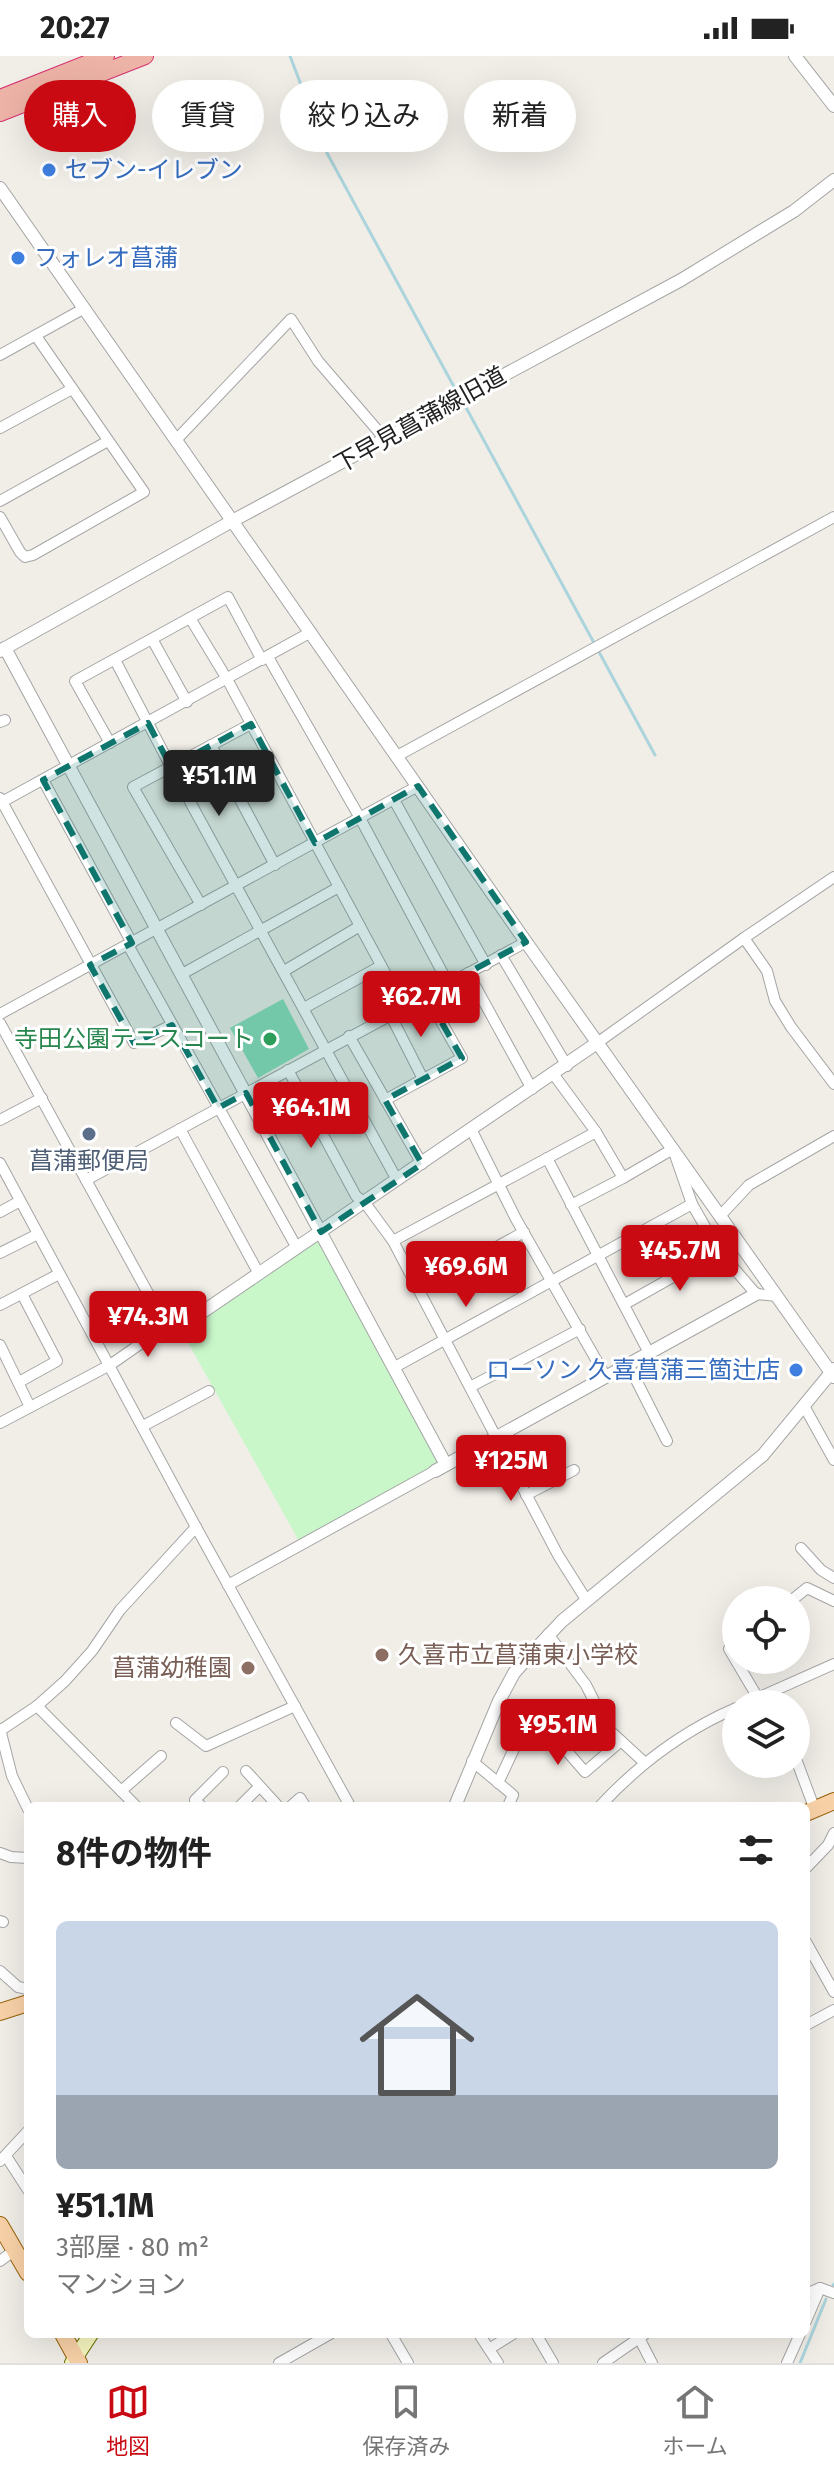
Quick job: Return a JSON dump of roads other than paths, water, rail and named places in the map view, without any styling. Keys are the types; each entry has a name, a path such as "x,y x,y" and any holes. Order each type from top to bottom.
{"highway":[{"path":"0,98 106,56"},
{"path":"0,113 145,56"}],"main road":[{"path":"810,1812 834,1801"},
{"path":"0,2012 24,2004"},
{"path":"0,2225 24,2266"},
{"path":"65,2338 76,2361"},
{"path":"76,2361 89,2338"}],"street":[{"path":"795,56 834,106"},
{"name":"下早見菖蒲線旧道","path":"2,646 724,255 794,211 834,180"},
{"path":"0,188 526,942 833,1373 763,1455 548,1634 514,1673 472,1761 457,1802"},
{"path":"0,355 83,309"},
{"path":"177,439 291,319 318,361 385,439"},
{"path":"0,517 25,557 144,492 36,336"},
{"path":"0,428 72,389"},
{"path":"0,501 108,441"},
{"path":"397,756 834,517"},
{"path":"110,743 75,681 228,597 360,818 448,983"},
{"path":"190,618 227,679 403,1006"},
{"path":"172,1025 134,1043 1,801 311,632"},
{"path":"152,639 187,702"},
{"path":"2,646 395,1367 440,1467"},
{"path":"115,660 397,1180"},
{"path":"201,905 133,787 251,724"},
{"path":"211,745 275,865"},
{"path":"43,780 172,1025 297,1248"},
{"path":"0,1014 418,786"},
{"path":"394,800 486,965"},
{"path":"179,1328 554,1075 834,877"},
{"path":"182,974 339,887"},
{"path":"284,971 360,926"},
{"path":"744,938 767,971 775,1001 791,1027 834,1084"},
{"path":"86,1180 526,942"},
{"path":"501,955 567,1066"},
{"path":"304,1008 381,966"},
{"path":"468,973 532,1089"},
{"path":"385,1100 462,1058 426,995"},
{"path":"390,1014 423,1079"},
{"path":"0,1023 166,1326 110,1365 0,1423"},
{"path":"349,1036 422,1164"},
{"path":"288,1070 356,1196 365,1203 393,1241 558,1555 587,1601"},
{"path":"554,1075 596,1132 623,1178"},
{"path":"0,1120 42,1098"},
{"path":"180,1129 259,1274"},
{"path":"472,1131 524,1232 606,1377"},
{"path":"393,1241 596,1132"},
{"path":"721,1215 749,1185 834,1136"},
{"path":"571,1205 673,1149"},
{"path":"673,1149 692,1204 719,1251 756,1294"},
{"path":"547,1158 649,1353"},
{"path":"0,1163 3,1175 348,1802"},
{"path":"0,1212 20,1201"},
{"path":"395,1367 692,1204"},
{"path":"420,1289 524,1232"},
{"path":"0,1253 38,1234"},
{"path":"625,1304 719,1251"},
{"path":"0,1305 59,1274"},
{"path":"19,1382 57,1361 22,1294"},
{"path":"228,1585 756,1294 777,1296"},
{"path":"470,1387 580,1329"},
{"path":"0,1345 30,1407"},
{"path":"628,1364 667,1441"},
{"path":"143,1426 209,1391"},
{"path":"804,1406 834,1460"},
{"path":"526,1495 574,1470"},
{"path":"25,1802 12,1776 0,1730 37,1706 65,1681 92,1651 120,1610 196,1527"},
{"path":"801,1548 821,1570 834,1578"},
{"path":"810,1589 834,1601"},
{"path":"548,1634 586,1685 608,1729 645,1763"},
{"path":"784,1690 834,1664"},
{"path":"748,1674 760,1690"},
{"path":"37,1706 129,1802"},
{"path":"176,1723 206,1746 295,1706"},
{"path":"599,1710 561,1737 565,1749 585,1772 621,1741"},
{"path":"604,1802 645,1763 722,1715"},
{"path":"498,1783 532,1717"},
{"path":"121,1791 161,1756"},
{"path":"472,1761 513,1795 510,1802"},
{"path":"246,1771 274,1802"},
{"path":"196,1802 223,1772"},
{"path":"801,1778 807,1802"},
{"path":"244,1802 259,1787"},
{"path":"810,1864 828,1845 834,1833"},
{"path":"0,1853 24,1858"},
{"path":"810,1949 834,1992"},
{"path":"0,1971 18,1987 24,1988"},
{"path":"810,2023 834,2010"},
{"path":"24,2135 3,2158 24,2185"},
{"path":"0,2261 15,2250"},
{"path":"810,2315 826,2290"},
{"path":"279,2363 323,2338"},
{"path":"393,2338 408,2363"},
{"path":"482,2338 498,2363"},
{"path":"489,2349 507,2338"},
{"path":"538,2338 553,2363"},
{"path":"603,2363 636,2338"},
{"path":"641,2338 652,2363"},
{"path":"787,2363 798,2338"}],"waterway":[{"path":"290,56 327,153 459,396"},
{"path":"463,402 655,755"},
{"path":"800,2363 826,2299"}],"place":[{"name":"セブン-イレブン","path":"49,170"},
{"name":"フォレオ菖蒲","path":"18,258"},
{"name":"寺田公園テニスコート","path":"270,1039"},
{"name":"菖蒲郵便局","path":"89,1134"},
{"name":"ローソン 久喜菖蒲三箇辻店","path":"796,1370"},
{"name":"久喜市立菖蒲東小学校","path":"382,1655"},
{"name":"菖蒲幼稚園","path":"248,1668"}]}
